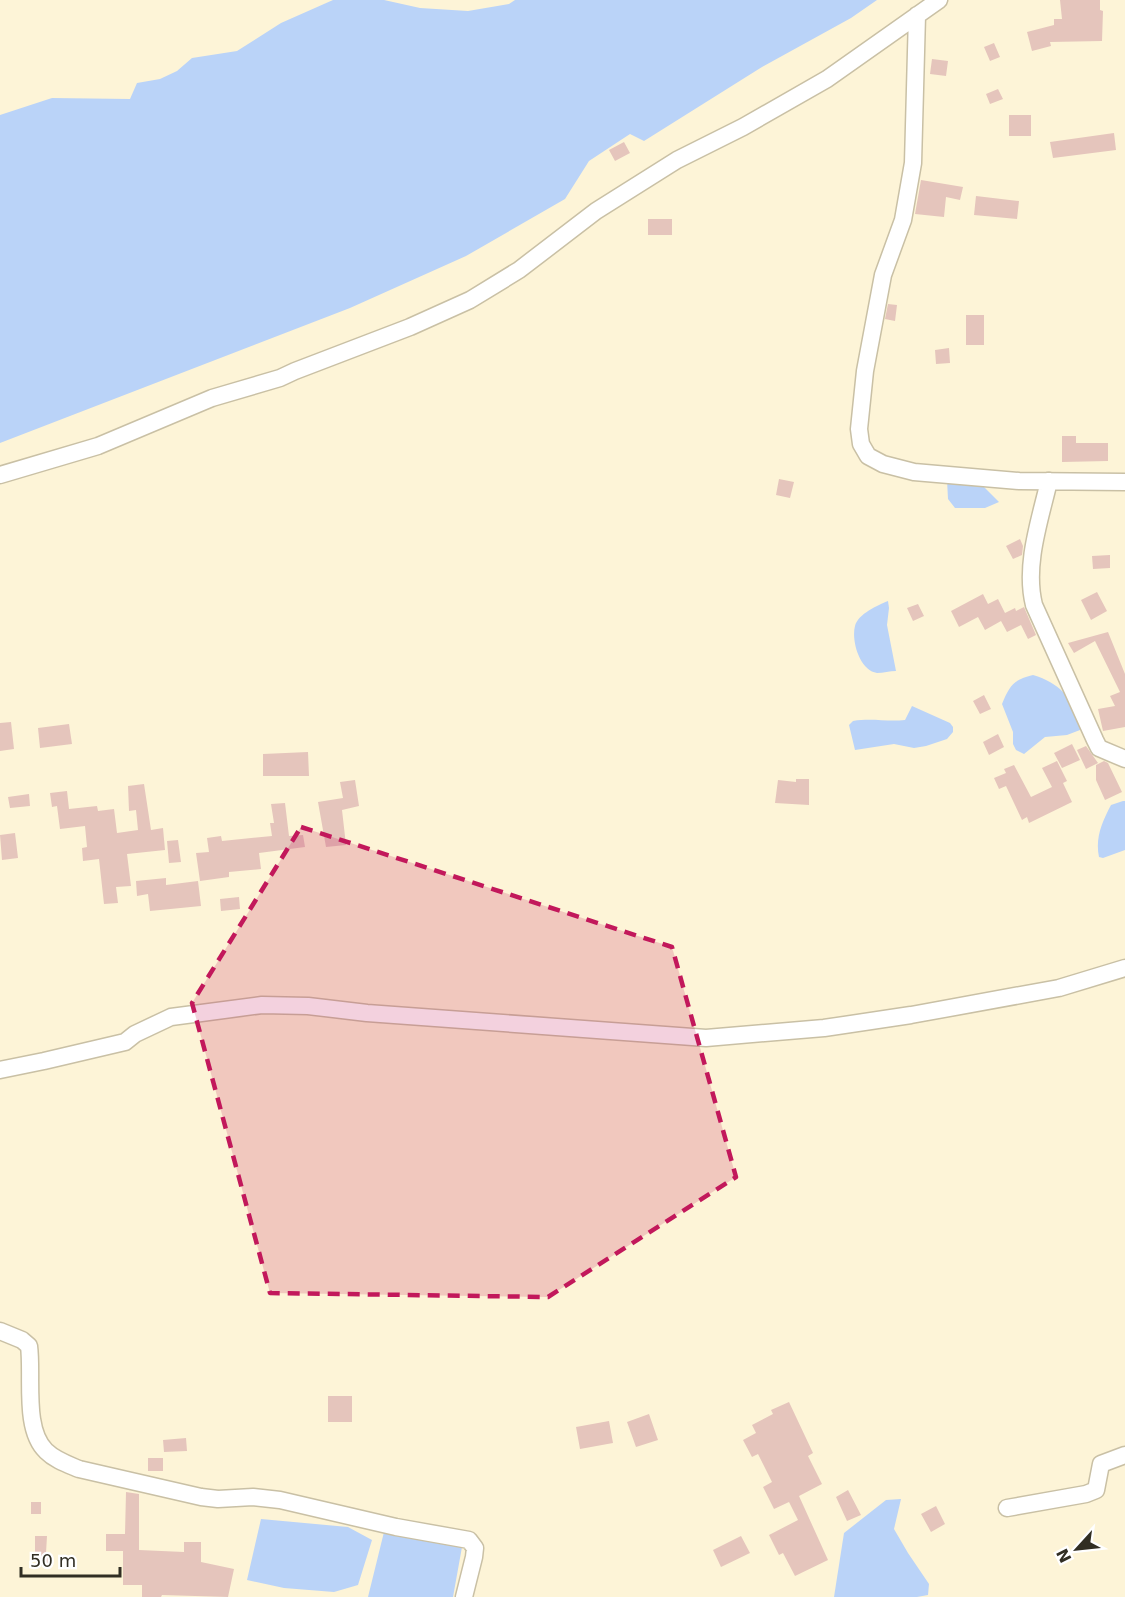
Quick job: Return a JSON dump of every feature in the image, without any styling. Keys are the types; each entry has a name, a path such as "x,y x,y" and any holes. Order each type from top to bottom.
{"street":[{"path":"0,475 98,446 212,398 280,378 295,370 410,327 470,300 519,270 596,211 677,160 743,128 827,79 939,0"},
{"path":"917,15 913,163 903,220 883,275 867,361 859,429 861,444 868,456 883,464 914,472 1019,481 1125,482"},
{"path":"1049,481 1034,546 1030,589 1034,604 1099,748 1125,759"},
{"path":"0,1070 125,1042 135,1034 171,1017 262,1005 308,1006 378,1014 706,1038 824,1028 912,1015 1059,988 1125,968"},
{"path":"0,1331 22,1340 29,1346 34,1431 37,1441 46,1452 61,1461 79,1469 201,1497 218,1499 253,1497 280,1500 396,1527 469,1540 474,1548 474,1557 464,1597"},
{"path":"1007,1508 1086,1494 1096,1490 1101,1464 1125,1455"}],"highlighted area":[{"path":"301,827 672,947 736,1177 548,1297 270,1293 192,1003"}],"water":[{"path":"333,0 384,0 420,8 468,11 509,4 515,0 877,0 851,18 762,67 644,141 630,134 589,161 565,199 466,256 350,308 0,443 0,115 52,98 130,99 137,83 160,79 177,71 192,58 237,51 281,23"},
{"path":"947,480 980,483 999,502 985,508 955,508 948,499"},
{"path":"888,601 887,625 896,671 877,673 866,667 858,654 854,632 857,622 864,614"},
{"path":"1033,675 1050,682 1063,692 1082,721 1080,730 1067,735 1045,737 1024,754 1016,750 1013,744 1013,732 1002,704 1013,684"},
{"path":"912,706 950,723 953,732 947,739 926,746 914,748 894,744 855,750 849,725 853,721 905,720"},
{"path":"1125,801 1125,850 1103,858 1099,857 1100,830 1105,818 1111,805"},
{"path":"901,1499 894,1529 929,1584 928,1595 834,1597 844,1533 886,1500"},
{"path":"261,1519 348,1527 372,1540 358,1585 334,1592 284,1588 247,1580"},
{"path":"384,1532 462,1547 453,1597 368,1597"}],"building":[{"path":"1060,0 1100,0 1100,10 1103,11 1102,41 1050,42 1051,46 1032,51 1027,32 1054,25 1054,19 1062,19"},
{"path":"994,43 1000,57 990,61 984,47"},
{"path":"932,59 948,61 946,76 930,74"},
{"path":"998,89 1003,99 990,104 986,94"},
{"path":"1009,115 1031,115 1031,136 1009,136"},
{"path":"1114,133 1116,150 1053,158 1050,142"},
{"path":"624,142 630,153 615,161 609,150"},
{"path":"921,180 963,187 960,200 946,197 944,217 915,214"},
{"path":"976,196 1019,201 1017,219 974,215"},
{"path":"648,219 672,219 672,235 648,235"},
{"path":"888,304 897,305 895,321 885,319"},
{"path":"966,315 984,315 984,345 966,345"},
{"path":"949,348 950,363 936,364 935,350"},
{"path":"1062,436 1076,436 1076,443 1108,443 1108,461 1062,462"},
{"path":"779,479 794,482 790,498 776,495"},
{"path":"1020,539 1023,546 1022,555 1013,559 1006,546"},
{"path":"1110,555 1110,568 1093,569 1092,556"},
{"path":"1097,592 1107,611 1091,620 1081,600"},
{"path":"983,594 988,604 998,599 1005,613 1024,607 1036,635 1028,639 1021,625 1007,632 1001,621 985,630 978,617 959,627 951,611"},
{"path":"918,604 924,616 913,621 907,608"},
{"path":"1108,632 1125,674 1125,727 1103,731 1098,709 1115,706 1110,696 1120,692 1095,641 1074,653 1068,643"},
{"path":"984,695 991,709 980,714 973,701"},
{"path":"11,722 14,749 0,751 0,723"},
{"path":"69,724 72,744 40,748 38,728"},
{"path":"998,734 1004,747 989,755 983,742"},
{"path":"1072,744 1080,760 1062,768 1054,753"},
{"path":"1086,746 1098,763 1086,769 1077,750"},
{"path":"308,752 309,776 263,776 263,754"},
{"path":"1057,761 1067,781 1063,783 1072,802 1029,823 1027,817 1022,820 1006,786 999,789 994,778 1006,773 1004,769 1014,765 1031,797 1052,787 1042,768"},
{"path":"1104,761 1108,763 1122,792 1105,800 1096,780 1096,765"},
{"path":"796,779 809,779 809,805 775,803 778,780 796,782"},
{"path":"355,780 359,806 342,810 346,845 326,847 318,802 343,798 340,782"},
{"path":"144,784 151,830 163,828 165,850 127,854 131,886 116,887 118,903 104,904 99,859 83,861 82,848 87,847 85,826 60,829 57,806 52,807 50,793 67,791 69,809 97,806 98,811 114,809 117,833 138,830 136,810 129,811 128,786"},
{"path":"29,794 30,806 10,808 8,797"},
{"path":"285,803 289,836 303,835 305,847 259,853 261,869 229,872 229,877 200,881 196,853 209,852 207,838 221,836 222,841 272,836 270,823 274,823 271,804"},
{"path":"15,833 18,858 2,860 0,835"},
{"path":"178,840 181,862 169,863 167,841"},
{"path":"166,878 166,885 198,881 201,906 150,911 148,894 137,896 136,881"},
{"path":"239,897 240,909 221,911 220,899"},
{"path":"328,1396 352,1396 352,1422 328,1422"},
{"path":"789,1402 813,1453 808,1456 822,1484 799,1496 828,1560 795,1576 783,1553 779,1555 769,1535 798,1520 789,1502 774,1509 763,1487 772,1482 758,1454 752,1457 743,1440 756,1433 752,1425 773,1414 771,1410"},
{"path":"649,1414 658,1440 636,1447 627,1422"},
{"path":"609,1421 613,1443 580,1449 576,1427"},
{"path":"186,1438 187,1451 164,1452 163,1440"},
{"path":"148,1458 163,1458 163,1471 148,1471"},
{"path":"848,1490 861,1515 847,1521 836,1497"},
{"path":"126,1492 139,1494 139,1550 184,1552 184,1542 201,1542 201,1562 234,1569 228,1597 162,1595 161,1597 142,1597 142,1585 123,1585 123,1551 106,1551 106,1534 125,1534"},
{"path":"31,1502 41,1502 41,1514 31,1514"},
{"path":"936,1506 945,1524 931,1532 921,1514"},
{"path":"35,1536 47,1536 46,1553 35,1553"},
{"path":"741,1536 750,1553 721,1567 713,1550"},
{"path":"39,1553 51,1553 51,1566 39,1566"}]}
